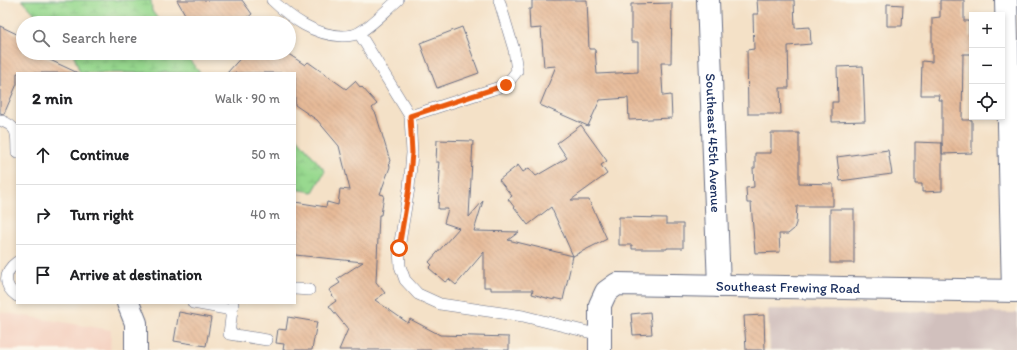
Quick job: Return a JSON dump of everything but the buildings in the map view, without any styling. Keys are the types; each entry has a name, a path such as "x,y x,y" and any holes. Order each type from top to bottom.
{"street":[{"name":"Southeast 45th Avenue","path":"708,0 719,286"},
{"path":"1006,0 1015,291"},
{"name":"Southeast Frewing Road","path":"600,342 600,305 606,292 617,284 1015,291"},
{"path":"128,304 136,323 136,350"}],"lane":[{"path":"272,0 291,16"},
{"path":"296,20 316,31 333,36 346,36 359,33 398,0"},
{"path":"410,116 506,85 517,71 514,50 499,0"},
{"path":"359,33 410,116 412,153 409,188 399,248 400,266 405,280 418,294 440,304 523,316 600,342"},
{"path":"0,120 11,124 14,129 16,145"},
{"path":"16,263 3,274 10,291 16,295"},
{"path":"296,289 309,290"},
{"path":"206,304 232,306 229,334 267,340"}],"shaded area":[{"path":"768,309 1017,313 1017,350 770,350"},
{"path":"0,312 111,330 110,350 0,350"}],"green space":[{"path":"22,0 151,0 152,11 156,16 37,16"},
{"path":"75,60 190,60 199,72 80,72"},
{"path":"296,136 325,171 313,192 296,189"}],"route":[{"path":"399,248 401,228 409,188 412,153 410,116 506,85"}]}
